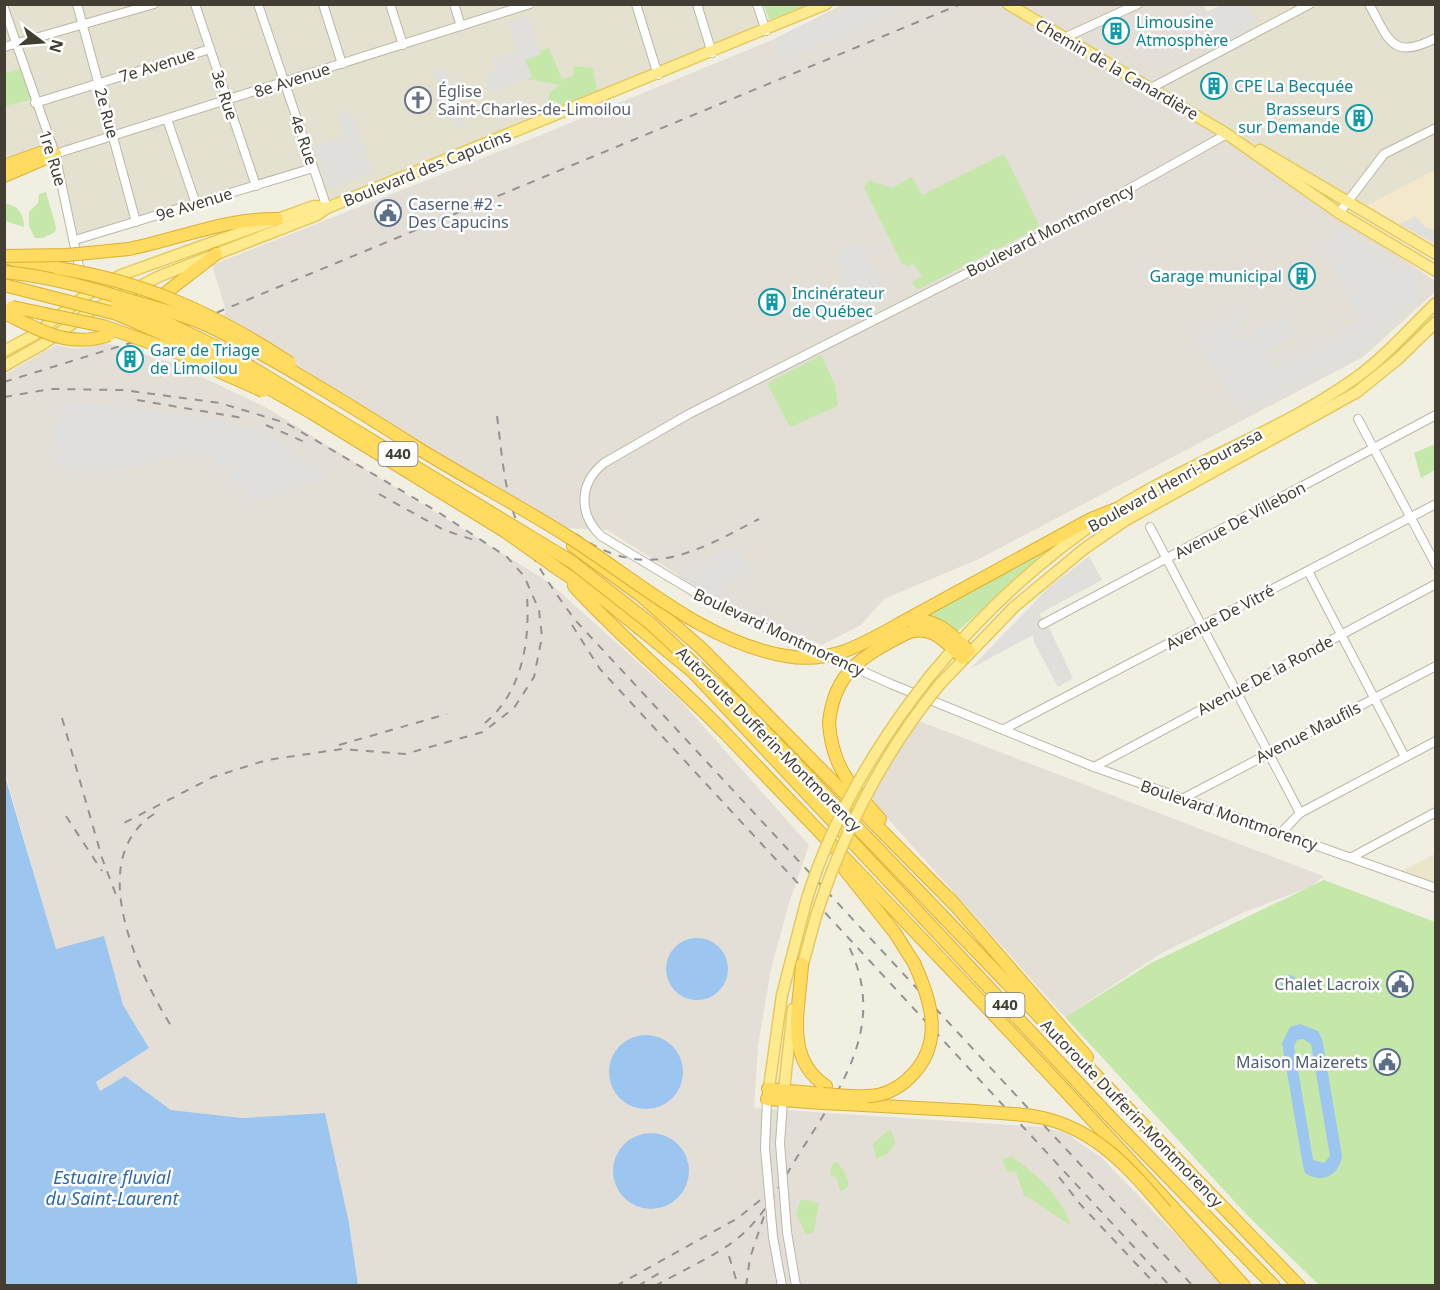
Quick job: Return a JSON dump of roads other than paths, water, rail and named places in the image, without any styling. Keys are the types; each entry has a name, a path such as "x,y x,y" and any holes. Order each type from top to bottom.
{"highway":[{"path":"4,166 40,153 54,154"},
{"path":"4,176 54,154"},
{"path":"4,256 67,255 129,249 201,228 256,219 277,219"},
{"path":"7,308 57,338 79,341 109,335 129,325 172,286 216,254"},
{"path":"4,256 21,264 57,268 124,282 199,309 235,327 363,413"},
{"path":"4,273 50,278 177,314 215,329 363,413 567,536 676,609 720,633 768,652 810,658 837,655 903,626 1091,519 1116,509"},
{"name":"Autoroute Dufferin-Montmorency","path":"4,273 83,293 167,323 223,350 311,401 572,562 651,624 747,713 1299,1286"},
{"name":"Autoroute Dufferin-Montmorency","path":"4,285 57,296 141,322 209,354 312,413 506,532 606,601 747,713 1113,1120 1274,1286"},
{"path":"7,308 103,326 136,337 312,413"},
{"path":"535,518 639,595 701,648 747,713 954,904"},
{"path":"561,571 605,620 726,734 1098,1125 1244,1286"},
{"path":"966,654 956,645 935,633 903,626 848,671 834,696 829,723 833,753 847,780 1079,1046 1118,1099"},
{"path":"768,1094 865,1096 890,1091 909,1078 925,1059 933,1027 932,1013 914,963 874,905 777,789"},
{"path":"802,964 796,1030 800,1054 806,1069 824,1094 1041,1117 1087,1135 1121,1160 1231,1286"}],"main road":[{"name":"Boulevard des Capucins","path":"4,366 43,344 91,311 160,276 317,215 327,208 766,31 826,4"},
{"name":"Chemin de la Canardière","path":"1008,4 1227,134 1339,213 1436,271"},
{"name":"Chemin de la Canardière","path":"1227,134 1253,146 1436,254"},
{"name":"Boulevard des Capucins","path":"4,351 34,335 85,296 140,267 314,206 327,208"},
{"path":"75,303 83,283"},
{"name":"Boulevard Henri-Bourassa","path":"768,1094 782,995 806,902 819,863 855,790 903,711 956,645 1035,568 1116,509 1333,393 1382,356 1436,303"},
{"name":"Boulevard Henri-Bourassa","path":"783,1096 789,1033 802,964 825,886 861,807 897,744 940,684 966,654 1035,589 1105,534 1357,392 1398,359 1436,322"}],"street":[{"name":"2e Rue","path":"77,4 136,222"},
{"path":"4,46 154,4"},
{"name":"3e Rue","path":"195,4 256,186"},
{"name":"4e Rue","path":"258,4 327,208"},
{"path":"323,4 342,64"},
{"path":"390,4 403,45"},
{"path":"454,4 461,26"},
{"name":"8e Avenue","path":"54,154 284,84 530,4"},
{"path":"636,4 658,75"},
{"path":"697,4 712,52"},
{"path":"757,4 766,31"},
{"path":"1064,38 1138,4"},
{"path":"1151,88 1310,4"},
{"path":"1369,4 1390,42 1398,48 1416,48 1436,38"},
{"name":"1re Rue","path":"4,8 54,154 75,240 85,296 91,311"},
{"name":"7e Avenue","path":"35,103 210,49"},
{"path":"167,119 196,204"},
{"path":"1339,213 1384,154 1436,128"},
{"name":"Boulevard Montmorency","path":"1227,134 1086,213 689,414 604,463 592,475 585,488 585,516 601,536 700,597 819,653 1094,767 1436,888"},
{"name":"9e Avenue","path":"75,240 313,168"},
{"name":"Avenue De Villebon","path":"1043,624 1436,416"},
{"path":"1358,420 1436,565"},
{"name":"Avenue De Vitré","path":"1004,729 1436,504"},
{"path":"1150,527 1300,813"},
{"path":"1308,571 1405,757"},
{"name":"Avenue De la Ronde","path":"1094,767 1436,584"},
{"name":"Avenue Maufils","path":"1182,799 1436,666"},
{"path":"1280,834 1300,813 1436,741"},
{"path":"1352,857 1436,812"},
{"name":"Boulevard Henri-Bourassa","path":"768,1094 765,1148 773,1237 782,1286"},
{"name":"Boulevard Henri-Bourassa","path":"783,1096 780,1143 787,1232 796,1286"}],"water":[{"name":"Estuaire fluvial du Saint-Laurent","path":"4,773 56,949 104,936 123,1005 149,1048 96,1082 100,1091 125,1076 171,1110 242,1118 325,1113 349,1223 358,1285 5,1285"},
{"path":"691,938 703,938 719,947 726,957 728,969 726,981 719,991 703,1000 691,1000 680,995 671,986 666,975 666,963 671,952 680,943"},
{"path":"1286,975 1292,975 1297,983 1295,989 1286,991 1281,986 1281,980"},
{"path":"1300,1024 1318,1031 1322,1039 1342,1156 1337,1169 1323,1178 1305,1173 1303,1166 1282,1043 1290,1027","holes":["1303,1039 1311,1044 1330,1156 1324,1163 1313,1160 1294,1046 1297,1040"]},
{"path":"639,1035 653,1035 667,1041 677,1051 683,1065 681,1086 667,1103 653,1109 639,1109 625,1103 615,1093 609,1079 609,1065 615,1051 625,1041"},
{"path":"651,1133 666,1136 678,1144 686,1156 689,1171 686,1186 678,1198 666,1206 651,1209 636,1206 624,1198 616,1186 613,1171 616,1156 624,1144 636,1136"}],"railway":[{"path":"4,382 182,327 961,4"},
{"path":"4,397 51,389 123,390 220,403 286,423 438,512 507,557 524,576 539,610 542,637 534,677 514,708 483,732 405,754 342,749 267,760 213,777 124,823"},
{"path":"137,400 243,418"},
{"path":"497,416 506,485 517,523 539,567 576,621 1193,1286"},
{"path":"266,425 307,443"},
{"path":"379,494 444,530 474,540"},
{"path":"576,534 601,549 624,557 647,560 669,558 690,552 713,543 759,519"},
{"path":"485,723 508,697 521,665 527,631 527,597"},
{"path":"572,625 600,669 1170,1286"},
{"path":"339,745 447,714"},
{"path":"62,718 102,858 116,895"},
{"path":"154,814 133,834 122,859 120,888 124,918 133,949 173,1029"},
{"path":"66,816 102,871"},
{"path":"655,1286 713,1255 745,1232 768,1205 844,1079 855,1053 862,1027 863,999 858,971 846,941"},
{"path":"1059,1177 1080,1204 1157,1286"},
{"path":"616,1286 738,1218 769,1193"},
{"path":"746,1286 750,1258 764,1216"},
{"path":"729,1256 738,1286"},
{"path":"638,1286 661,1272"}],"place":[{"name":"Limousine Atmosphère","path":"1116,31"},
{"name":"CPE La Becquée","path":"1214,86"},
{"name":"Église Saint-Charles-de-Limoilou","path":"418,100"},
{"name":"Brasseurs sur Demande","path":"1359,118"},
{"name":"Caserne #2 - Des Capucins","path":"388,213"},
{"name":"Garage municipal","path":"1302,276"},
{"name":"Incinérateur de Québec","path":"772,302"},
{"name":"Gare de Triage de Limoilou","path":"130,359"},
{"name":"Chalet Lacroix","path":"1400,984"},
{"name":"Maison Maizerets","path":"1387,1062"}]}
